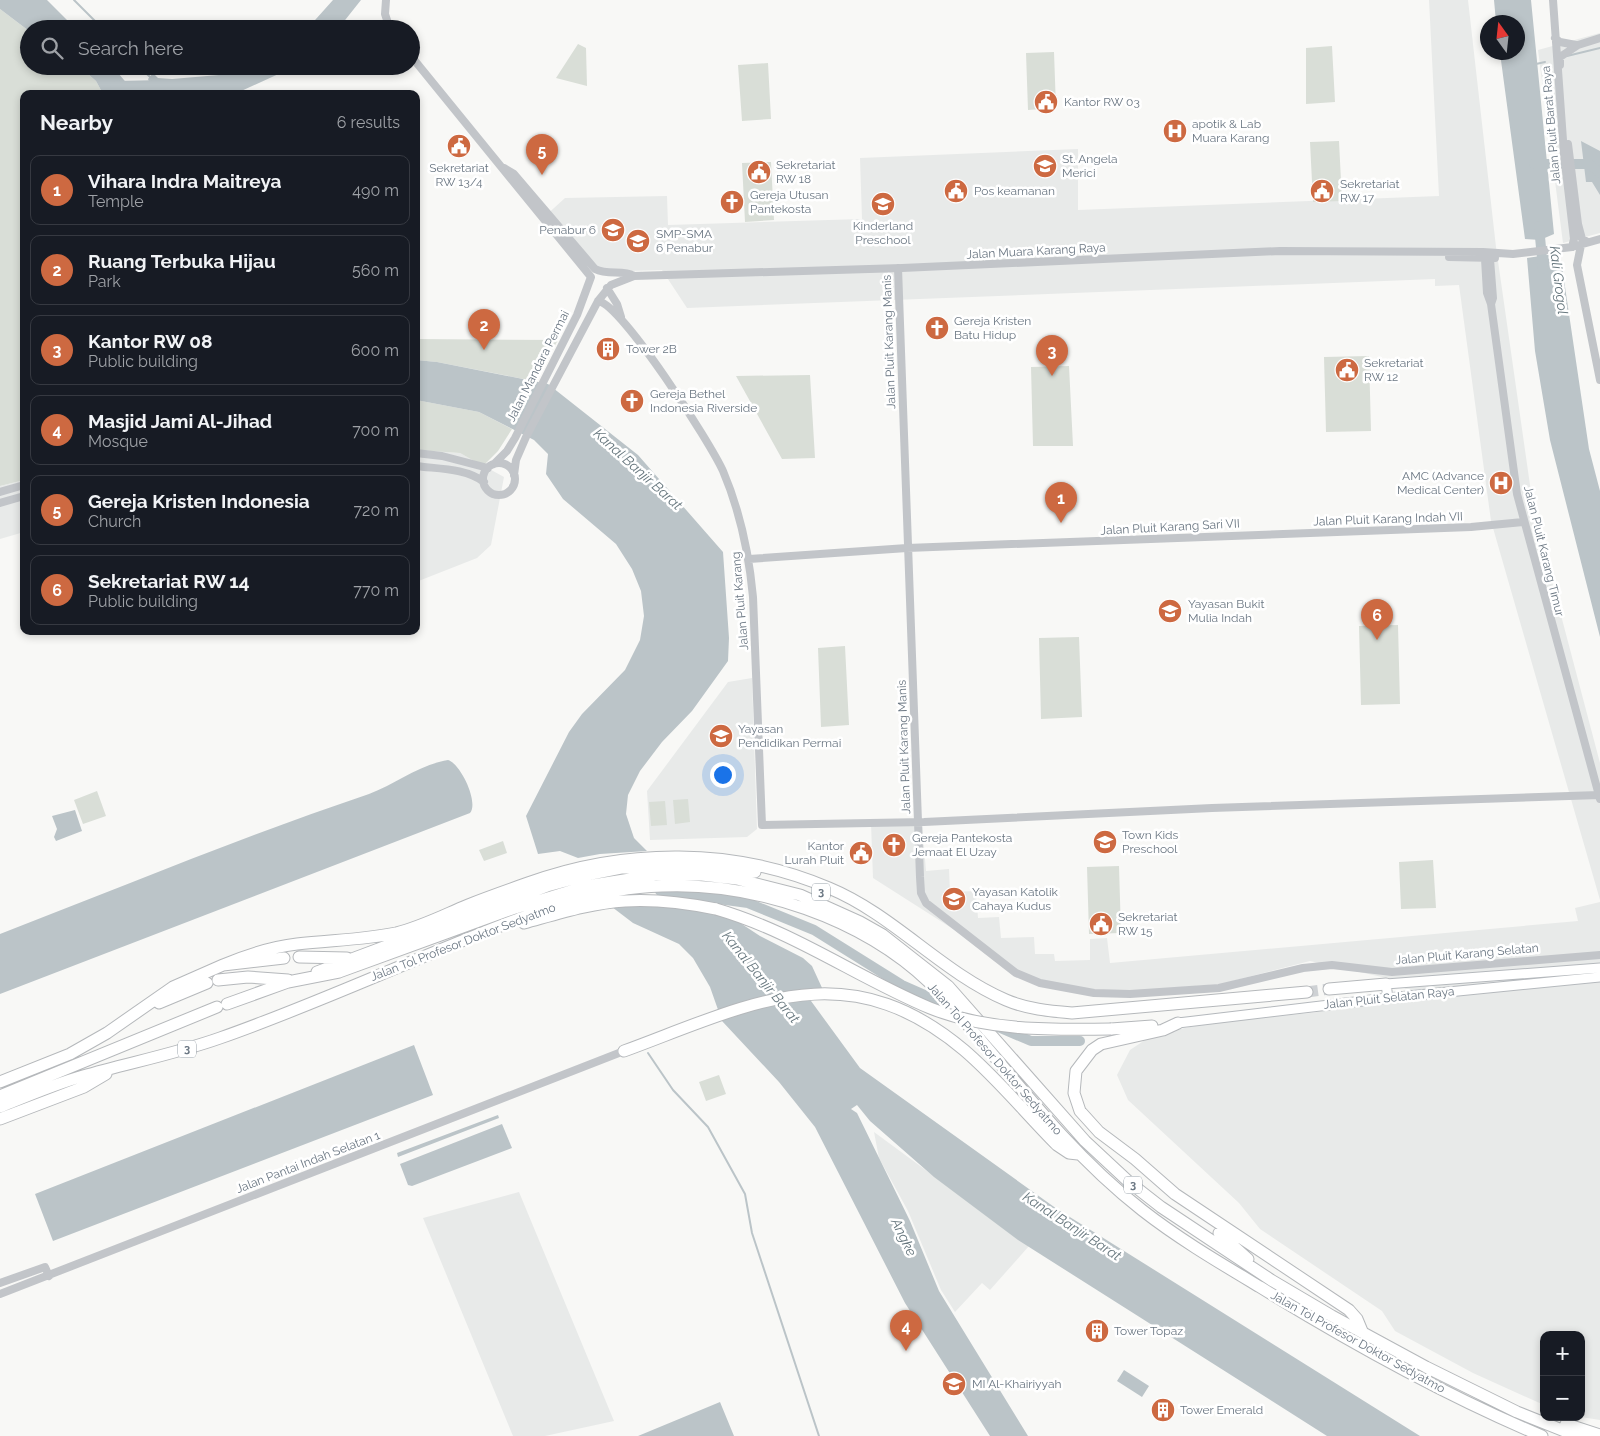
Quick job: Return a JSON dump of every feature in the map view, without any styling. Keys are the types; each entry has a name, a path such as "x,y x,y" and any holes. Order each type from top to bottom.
{"highway":[{"path":"0,1082 70,1054 106,1033 174,987 256,952 278,947 398,933 570,868 595,862 655,858 738,860 786,872 829,888 862,904 947,965 988,990 1014,1003 1046,1011 1072,1013 1307,992"},
{"name":"Jalan Tol Profesor Doktor Sedyatmo","path":"0,1096 222,1006 293,982 547,886 621,868 664,866 728,867 765,873 836,898 862,912 910,945 938,969 948,986"},
{"name":"Jalan Tol Profesor Doktor Sedyatmo","path":"293,982 339,972 512,909 587,886 656,875 721,876 764,884 800,895 860,922 902,949 948,986 1067,1121 1110,1165 1161,1207 1332,1316 1426,1367 1496,1401"},
{"name":"Jalan Tol Profesor Doktor Sedyatmo","path":"0,1107 63,1082 221,1038 498,927 512,926 630,888 696,886 724,889 799,906 862,935 910,966 929,982 950,1005 1079,1154 1147,1214 1215,1259 1314,1320 1476,1407 1542,1436"},
{"path":"570,906 625,901 676,902 716,909 750,919 797,939 869,979 932,1009 973,1021 1009,1027 1055,1030 1111,1029 1178,1023"},
{"path":"223,965 284,958"},
{"name":"Jalan Tol Profesor Doktor Sedyatmo","path":"299,958 354,958"},
{"path":"130,1016 212,981 248,977 293,982"},
{"path":"1330,990 1386,984"},
{"path":"624,1051 701,1021 774,998 809,993 830,993 875,1000 930,1024 986,1070 1057,1145 1069,1153 1079,1154"},
{"path":"1178,1023 1163,1030 1101,1044 1085,1056 1076,1071 1074,1093 1080,1111 1141,1172 1243,1253 1248,1264"},
{"name":"Jalan Tol Profesor Doktor Sedyatmo","path":"0,1119 84,1087 113,1068"},
{"path":"1120,1150 1136,1159 1175,1194 1204,1216 1349,1310 1357,1319 1362,1331"},
{"path":"1496,1401 1519,1406 1540,1415"},
{"path":"1496,1401 1577,1436"},
{"path":"1557,1421 1600,1435"}],"main road":[{"name":"Jalan Pluit Selatan Raya","path":"1386,984 1600,968"},
{"name":"Jalan Pluit Selatan Raya","path":"1178,1023 1388,998 1600,977"},
{"path":"1386,984 1388,998"}],"street":[{"path":"386,0 385,14 387,20"},
{"name":"Jalan Pluit Barat Raya","path":"1553,0 1555,38 1574,221 1574,239 1566,248"},
{"path":"1555,38 1565,44 1578,45 1600,38"},
{"name":"Jalan Pluit Barat Raya","path":"1571,196 1560,60 1565,52 1578,45"},
{"path":"420,67 504,168"},
{"name":"Jalan Muara Karang Raya","path":"504,168 514,174 586,259 602,273 630,274 634,276 898,268 1280,252 1483,252 1510,254"},
{"name":"Jalan Mandara Permai","path":"489,467 507,451 591,282 591,274 512,182 504,168"},
{"name":"Jalan Pluit Barat Raya","path":"1574,221 1584,243"},
{"path":"1510,254 1566,248 1600,239"},
{"path":"1577,265 1584,243"},
{"path":"1566,248 1577,265 1600,380"},
{"name":"Jalan Muara Karang Raya","path":"1439,253 1440,256 1487,259 1510,254"},
{"name":"Jalan Pluit Karang Timur","path":"1487,259 1493,298 1491,304 1517,494 1600,797"},
{"name":"Jalan Pluit Karang Manis","path":"898,268 907,548 923,899 952,925 1016,973 1040,983 1094,994 1130,994 1219,988"},
{"name":"Jalan Muara Karang Raya","path":"607,288 634,276"},
{"name":"Jalan Mandara Permai","path":"514,474 516,460 526,437 598,301 607,288"},
{"name":"Jalan Pluit Karang","path":"607,288 617,304 621,318"},
{"name":"Jalan Pluit Karang","path":"598,301 602,302 621,318 660,370 722,470 733,499 749,559 756,658 762,825 918,822"},
{"path":"420,453 489,467 509,467 514,474 515,482 511,490 500,495 488,491 482,481 457,472 420,467"},
{"path":"482,481 489,467"},
{"path":"0,492 20,486"},
{"path":"0,503 20,497"},
{"name":"Jalan Pluit Karang Indah VII","path":"1253,534 1471,528 1524,522"},
{"name":"Jalan Pluit Karang Sari VII","path":"749,559 907,548 1253,534"},
{"path":"918,822 1212,808 1600,797"},
{"name":"Jalan Pluit Karang Selatan","path":"1219,988 1325,965 1392,972 1600,955"},
{"name":"Jalan Pantai Indah Selatan 1","path":"0,1294 624,1051"},
{"path":"0,1284 44,1267 49,1276"}],"shaded area":[{"path":"1429,0 1468,0 1496,247 1534,513 1600,763 1600,900 1491,521 1459,285 1435,286 1435,279 687,308 662,270 593,272 543,218 565,198 667,196 668,225 862,219 860,158 1078,149 1078,210 1439,196"},
{"path":"0,9 20,24 20,75 89,75 96,81 101,90 20,90 20,481 0,486"},
{"path":"1600,33 1600,233 1563,243 1538,50"},
{"path":"578,44 586,48 587,86 556,78"},
{"path":"1332,46 1335,102 1306,104 1306,48"},
{"path":"1054,52 1056,108 1028,110 1026,53"},
{"path":"768,63 771,119 742,121 738,65"},
{"path":"1339,141 1342,201 1313,202 1310,142"},
{"path":"771,162 774,220 745,222 742,163"},
{"path":"420,339 558,340 534,381 420,360"},
{"path":"1369,356 1371,431 1326,432 1324,357"},
{"path":"1069,366 1073,446 1033,446 1031,367"},
{"path":"810,375 815,458 782,459 736,376"},
{"path":"420,401 479,412 512,429 498,451 483,466 460,453 420,450"},
{"path":"420,450 460,453 504,477 491,545 477,558 420,580"},
{"path":"20,481 20,533 0,539 0,486"},
{"path":"1398,625 1400,704 1361,705 1359,626"},
{"path":"1079,637 1082,717 1041,719 1039,638"},
{"path":"845,646 849,725 821,727 818,648"},
{"name":"Yayasan Pendidikan Permai","path":"752,678 757,829 747,837 650,840 647,791 728,682"},
{"path":"97,791 106,816 83,824 74,800"},
{"path":"688,799 690,822 675,824 673,800"},
{"path":"665,801 667,825 651,826 649,802"},
{"path":"871,823 922,823 926,871 949,869 950,892 976,891 978,918 999,917 1001,938 1034,937 1035,954 1054,954 1055,961 1090,960 1090,939 1107,938 1110,963 1578,921 1575,908 1600,902 1600,1420 1585,1418 1585,1331 1540,1331 1540,1403 1473,1373 1395,1331 1382,1311 1260,1229 1239,1203 1128,1100 1117,1075 1130,1050 1154,1034 1221,1021 1311,1013 1416,996 1391,979 1310,961 1221,984 1105,993 1028,977 873,878"},
{"path":"503,841 507,853 484,861 479,850"},
{"path":"1433,860 1436,908 1401,909 1399,862"},
{"path":"1119,866 1121,933 1089,934 1087,867"},
{"path":"719,1075 726,1094 706,1101 699,1082"},
{"path":"874,1132 1029,1246 990,1290 982,1283 955,1312 941,1290 908,1211 879,1158"},
{"path":"519,1192 614,1421 545,1436 513,1436 423,1218"}],"water":[{"path":"0,0 47,0 67,20 20,20 20,24 0,9"},
{"path":"333,0 361,0 345,20 315,20"},
{"path":"1494,0 1531,0 1554,234 1540,240 1525,239 1501,60 1525,60 1525,15 1495,15"},
{"path":"89,75 120,75 133,90 101,90 96,81"},
{"path":"151,75 155,75 158,78 172,79 219,75 276,75 243,90 160,90 152,89 148,79"},
{"path":"1581,141 1600,151 1600,195 1592,182 1586,182"},
{"path":"1560,253 1589,449 1600,491 1600,637 1550,440 1535,351 1527,258"},
{"name":"Kanal Banjir Barat","path":"420,360 548,384 638,455 723,552 729,638 728,661 692,711 662,742 640,771 628,795 626,814 634,838 647,851 600,854 578,858 560,851 538,854 526,816 569,732 582,714 625,670 640,640 644,616 641,591 632,569 616,544 563,499 546,474 548,454 534,440 479,412 420,401"},
{"path":"448,760 458,769 467,784 472,801 470,813 0,994 0,934 229,844 369,794 417,770"},
{"path":"75,810 82,831 56,841 54,837 57,829 52,816"},
{"path":"678,904 728,915 760,936 803,958 812,966 823,990 803,990 860,1068 1057,1209 1420,1436 1327,1436 1018,1240 934,1177 870,1121 857,1105 851,1109 857,1113 910,1221 939,1291 1028,1436 990,1436 905,1303 815,1127 779,1082 722,1021 710,987 693,958 679,944 633,923 612,907"},
{"path":"414,1045 433,1095 53,1241 35,1194"},
{"path":"498,1115 499,1118 398,1157 397,1153"},
{"path":"502,1124 512,1148 412,1186 408,1185 400,1164"},
{"path":"1124,1370 1149,1386 1142,1397 1117,1381"},
{"path":"720,1402 734,1436 638,1436"}],"waterway":[{"path":"74,0 94,20"},
{"path":"1567,56 1600,48"},
{"path":"1536,64 1545,62"},
{"path":"148,75 151,78"},
{"path":"115,86 163,85"},
{"path":"1534,164 1564,164"},
{"path":"1572,164 1589,164 1600,173"},
{"name":"Kali Grogol","path":"1539,226 1543,269"},
{"path":"660,891 748,903 814,930 902,985 952,1007"},
{"path":"998,1027 1031,1041 1080,1041"},
{"path":"648,1053 673,1090 708,1127 745,1194 752,1233 819,1436"}],"tunnel":[{"path":"1307,992 1329,989"}],"place":[{"name":"Kantor RW 03","path":"1046,102"},
{"name":"apotik & Lab Muara Karang","path":"1175,131"},
{"name":"Sekretariat RW 13/4","path":"459,146"},
{"name":"St. Angela Merici","path":"1045,166"},
{"name":"Sekretariat RW 18","path":"759,172"},
{"name":"Gereja Kristen Indonesia","path":"542,175"},
{"name":"Pos keamanan","path":"956,191"},
{"name":"Sekretariat RW 17","path":"1322,191"},
{"name":"Gereja Utusan Pantekosta","path":"732,202"},
{"name":"Kinderland Preschool","path":"883,204"},
{"name":"Penabur 6","path":"613,230"},
{"name":"SMP-SMA 6 Penabur","path":"638,241"},
{"name":"Gereja Kristen Batu Hidup","path":"937,328"},
{"name":"Tower 2B","path":"608,349"},
{"name":"Ruang Terbuka Hijau","path":"484,350"},
{"name":"Sekretariat RW 12","path":"1347,370"},
{"name":"Kantor RW 08","path":"1052,376"},
{"name":"Gereja Bethel Indonesia Riverside","path":"632,401"},
{"name":"AMC (Advance Medical Center)","path":"1501,483"},
{"name":"Vihara Indra Maitreya","path":"1061,523"},
{"name":"Yayasan Bukit Mulia Indah","path":"1170,611"},
{"name":"Sekretariat RW 14","path":"1377,640"},
{"name":"Yayasan Pendidikan Permai","path":"721,736"},
{"name":"Town Kids Preschool","path":"1105,842"},
{"name":"Gereja Pantekosta Jemaat El Uzay","path":"894,845"},
{"name":"Kantor Lurah Pluit","path":"861,853"},
{"name":"Yayasan Katolik Cahaya Kudus","path":"954,899"},
{"name":"Sekretariat RW 15","path":"1101,924"},
{"name":"Tower Topaz","path":"1097,1331"},
{"name":"Masjid Jami Al-Jihad","path":"906,1351"},
{"name":"MI Al-Khairiyyah","path":"954,1384"},
{"name":"Tower Emerald","path":"1163,1410"}],"water label":[{"name":"Angke","path":"904,1237"}]}
